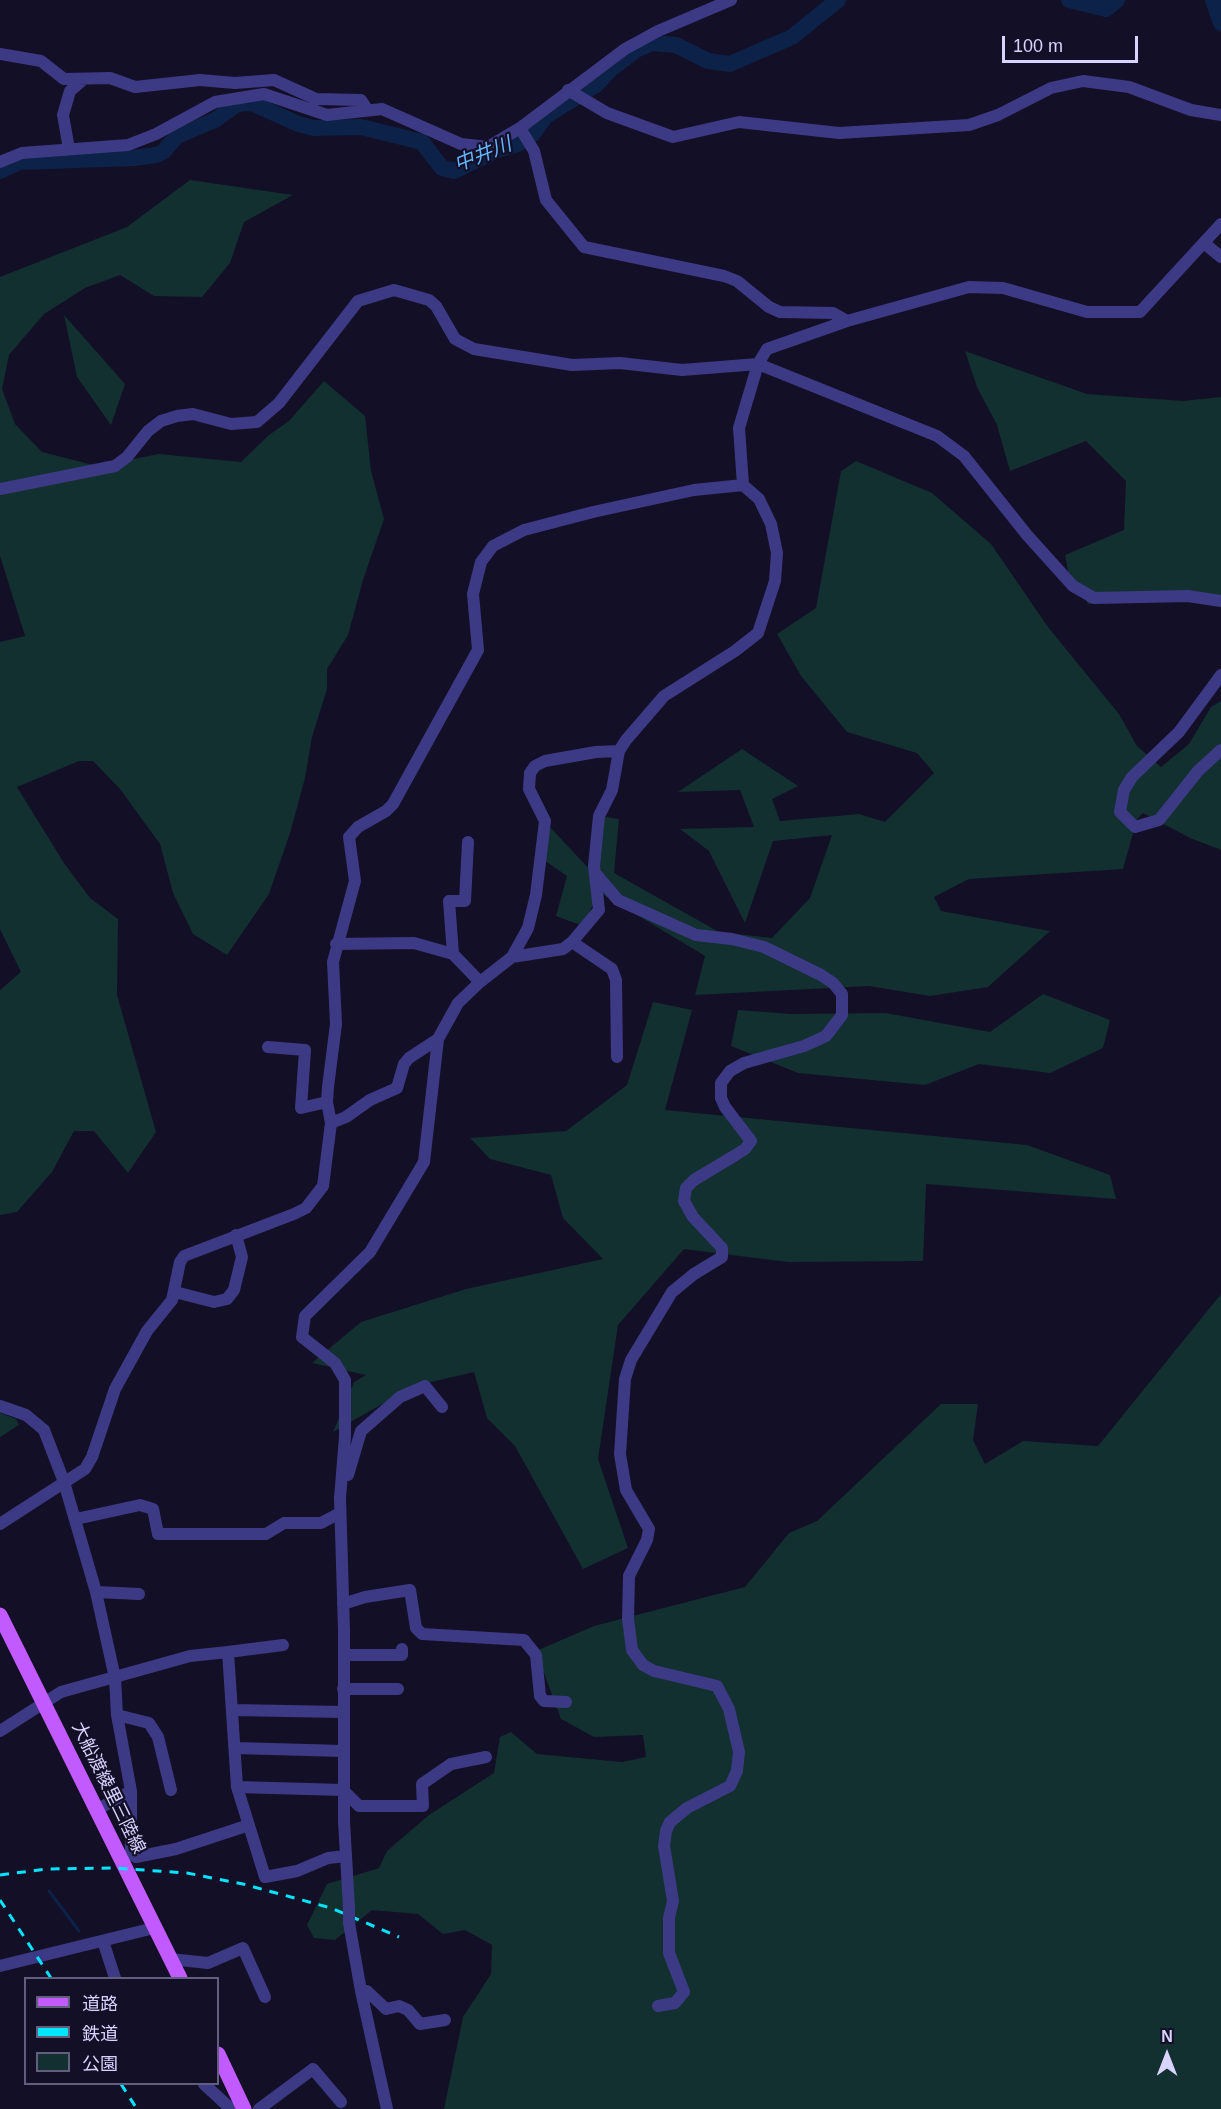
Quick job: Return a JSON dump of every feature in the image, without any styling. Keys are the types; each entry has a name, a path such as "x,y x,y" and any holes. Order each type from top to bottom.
{"main road":[{"name":"大船渡綾里三陸線","path":"0,1615 179,1977"},
{"path":"219,2056 244,2109"}],"street":[{"path":"0,162 22,153 140,141 215,102 250,94 276,95 327,115 382,109 460,144 476,147 495,144 524,134 644,38 731,0"},
{"path":"0,54 41,62 64,79 110,78 135,87 200,80 235,83 274,80 294,87 316,99 361,100 367,109"},
{"path":"69,149 63,115 70,91 84,79"},
{"path":"573,94 607,113 673,137 746,122 839,132 969,125 986,121 1051,88 1083,81 1129,87 1191,110 1221,115"},
{"path":"524,134 534,151 546,200 584,247 724,276 737,281 769,307 780,312 832,313 847,321"},
{"path":"512,957 563,949 572,942 599,910 595,873 599,816 612,790 619,751 664,696 735,651 758,633 775,581 777,554 771,524 759,499 743,485 739,428 758,364 771,346 847,321 969,287 1003,288 1088,312 1140,312 1221,224"},
{"path":"1204,243 1221,257"},
{"path":"0,489 115,466 127,457 148,430 161,421 177,416 194,414 231,424 257,422 279,403 358,301 382,292 405,292 429,300 436,306 455,339 474,349 572,365 620,363 682,370 758,364 937,436 964,456 1027,535 1073,586 1094,598 1188,596 1221,601"},
{"path":"0,1524 80,1474 92,1457 116,1389 147,1332 175,1292 180,1262 184,1256 306,1208 317,1197 323,1186 331,1123 327,1102 336,1024 333,962 336,944 356,881 349,837 358,827 386,811 393,804 478,650 473,594 481,562 493,546 524,530 616,506 693,490 743,485"},
{"path":"1221,675 1200,707 1179,732 1131,777 1124,790 1120,812 1135,827 1159,820 1198,771 1221,750"},
{"path":"387,2109 361,1992 349,1923 343,1790 344,1655 340,1513 345,1437 345,1380 335,1363 302,1337 305,1316 370,1252 424,1162 438,1039 458,1003 512,957 528,928 542,858 545,820 529,789 530,773 535,766 545,761 596,752 619,751"},
{"path":"453,954 449,902 465,902 468,842"},
{"path":"595,873 618,900 696,935 732,939 764,947 827,979 842,994 842,1015 826,1036 804,1046 744,1064 730,1071 721,1083 721,1098 725,1107 751,1141 734,1156 693,1180 686,1188 684,1201 693,1217 722,1248 722,1257 693,1274 672,1292 636,1352 625,1379 620,1454 626,1490 649,1529 629,1576 628,1619 632,1650 643,1665 654,1671 717,1686 729,1709 739,1752 737,1771 730,1786 687,1808 670,1822 666,1832 664,1846 673,1902 669,1918 669,1953 684,1992 675,2003 658,2006"},
{"path":"572,942 612,969 616,980 617,1057"},
{"path":"336,944 414,943 453,954 480,982"},
{"path":"331,1123 346,1117 370,1100 397,1088 409,1058 438,1039"},
{"path":"268,1047 304,1050 301,1108 327,1102"},
{"path":"175,1292 214,1302 227,1299 234,1290 242,1257 236,1235"},
{"path":"340,1498 355,1445 361,1431 372,1419 400,1397 425,1386 442,1407"},
{"path":"0,1406 26,1414 44,1430 76,1519 96,1592 115,1678 117,1715 131,1791 131,1854 136,1857 176,1849 249,1825"},
{"path":"76,1519 140,1505 153,1509 158,1534 266,1534 284,1523 321,1523 340,1513"},
{"path":"343,1604 365,1597 410,1590 416,1628 422,1634 524,1640 536,1655 540,1696 544,1701 566,1702"},
{"path":"96,1592 139,1594"},
{"path":"0,1731 61,1692 190,1656 283,1645"},
{"path":"344,1655 402,1655 402,1649"},
{"path":"228,1652 237,1787 264,1877 297,1871 328,1858 346,1857"},
{"path":"343,1689 398,1689"},
{"path":"232,1710 343,1712"},
{"path":"117,1715 149,1723 158,1737 171,1790"},
{"path":"234,1748 343,1752"},
{"path":"237,1787 343,1790 359,1806 423,1806 422,1784 450,1764 486,1757"},
{"path":"98,1809 131,1791"},
{"path":"0,1966 154,1928"},
{"path":"104,1941 115,1977"},
{"path":"170,1959 208,1963 243,1948 265,1997"},
{"path":"361,1992 367,1992 386,2009 399,2007 408,2010 420,2024 445,2019"},
{"path":"259,2109 313,2069 341,2102"},
{"path":"205,2085 231,2109"}],"green space":[{"path":"190,180 293,195 244,222 230,263 202,297 154,296 120,275 85,288 44,314 9,355 2,389 15,424 42,452 97,466 159,454 241,462 269,435 289,421 324,381 365,416 371,471 384,519 363,580 348,635 327,669 327,689 312,737 305,778 290,833 269,894 227,955 193,934 173,893 160,844 120,789 93,761 79,761 17,787 64,863 90,898 118,919 117,995 156,1132 128,1173 94,1131 74,1131 52,1172 17,1212 0,1215 0,990 21,972 0,929 0,642 25,636 0,556 0,277 127,227"},
{"path":"64,315 125,384 111,425 77,377"},
{"path":"965,351 1087,394 1183,401 1221,397 1221,607 1152,595 1088,604 1068,571 1065,555 1124,530 1126,481 1086,441 1010,471 997,425 977,387"},
{"path":"856,461 932,493 991,544 1048,627 1119,714 1137,746 1161,767 1189,744 1211,707 1221,701 1221,850 1190,838 1143,813 1137,819 1123,869 969,879 934,897 941,911 1050,931 988,987 930,996 869,986 695,995 705,956 599,892 583,926 556,916 567,876 544,860 549,826 591,871 599,816 619,819 614,873 719,932 772,938 810,898 832,835 773,841 745,923 709,851 680,829 754,827 740,790 678,792 742,749 798,786 772,799 780,821 859,814 885,822 934,773 917,753 847,732 801,676 777,634 816,608 841,471"},
{"path":"1043,994 1110,1020 1103,1048 1050,1073 979,1064 925,1085 798,1073 731,1046 738,1010 791,1014 885,1013 990,1032"},
{"path":"653,1002 692,1010 665,1110 1027,1145 1110,1175 1116,1199 926,1184 923,1261 788,1262 684,1249 618,1325 598,1459 628,1548 583,1569 515,1446 487,1418 474,1372 414,1386 333,1432 354,1382 366,1375 312,1363 361,1322 466,1289 603,1259 563,1218 551,1175 490,1159 470,1138 566,1131 627,1085"},
{"path":"1221,1294 1221,2109 444,2109 463,2017 491,1974 492,1945 465,1930 443,1934 418,1914 372,1910 335,1940 314,1938 307,1925 327,1884 379,1868 387,1851 429,1815 494,1773 500,1737 511,1732 537,1754 622,1762 646,1757 643,1735 594,1737 561,1719 536,1651 594,1626 745,1587 789,1533 817,1521 941,1404 978,1404 973,1440 985,1464 1023,1441 1098,1446"},
{"path":"0,1413 16,1419 19,1425 0,1437"}],"waterway":[{"name":"中井川","path":"0,171 19,162 134,158 156,155 163,152 177,136 215,120 236,105 245,103 254,104 298,124 314,128 361,127 422,142 442,168 454,171 497,150 518,144 532,135 546,116 596,85 610,70 636,50 652,43 676,45 708,61 730,64 792,37 838,0"},
{"name":"中井川","path":"1069,0 1106,9 1117,0"},
{"name":"中井川","path":"1213,0 1221,23"},
{"path":"49,1891 79,1931"}],"railway":[{"path":"0,1875 47,1869 114,1868 187,1873 243,1884 331,1908 399,1937"},
{"path":"0,1900 50,1977"},
{"path":"122,2085 137,2109"}]}
